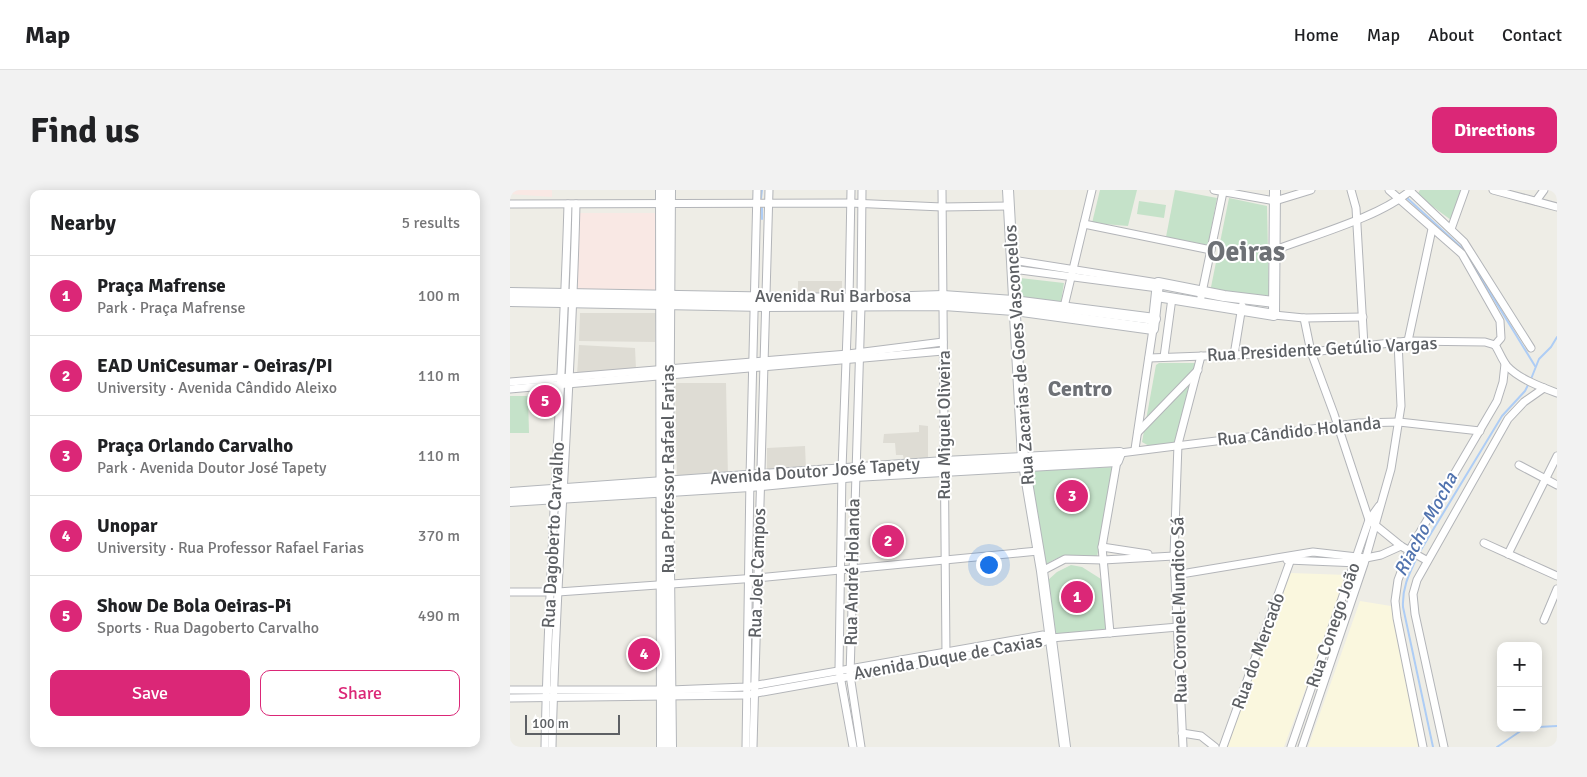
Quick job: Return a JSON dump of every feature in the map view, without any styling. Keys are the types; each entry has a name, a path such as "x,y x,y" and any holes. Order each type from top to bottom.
{"main road":[{"name":"Rua Professor Rafael Farias","path":"661,190 665,204 664,487 666,694 662,747"},
{"name":"Rua Professor Rafael Farias","path":"665,204 670,190"},
{"name":"Rua Zacarias de Goes Vasconcelos","path":"1008,190 1024,462 1042,571 1065,747"},
{"path":"1159,288 1172,298 1274,314 1274,195"},
{"path":"1159,288 1202,291 1274,302"},
{"path":"1154,324 1159,288"},
{"name":"Avenida Rui Barbosa","path":"510,293 570,298"},
{"name":"Avenida Rui Barbosa","path":"510,301 570,298 848,303 943,301 1014,306 1154,324"},
{"name":"Avenida Doutor José Tapety","path":"510,501 558,494 755,481 855,472 1118,457"},
{"name":"Avenida Doutor José Tapety","path":"510,493 558,494"},
{"name":"Rua Professor Rafael Farias","path":"666,694 671,747"}],"street":[{"name":"Rua Joel Campos","path":"755,481 763,364 757,190"},
{"name":"Rua Joel Campos","path":"753,747 750,686 755,481 754,365 769,190"},
{"name":"Rua André Holanda","path":"851,190 848,357 842,473 840,674 853,747"},
{"name":"Rua André Holanda","path":"861,747 850,672 860,356 862,190"},
{"name":"Rua Miguel Oliveira","path":"942,190 946,659"},
{"path":"1063,313 1092,190"},
{"path":"1214,190 1274,195 1311,190"},
{"path":"1351,190 1356,219 1364,346"},
{"path":"1390,190 1462,254 1500,321 1501,338 1495,345 1505,364 1511,370 1557,393"},
{"path":"1452,229 1465,190"},
{"path":"1493,190 1557,207"},
{"path":"1536,201 1544,190"},
{"path":"1275,250 1356,219 1399,199 1409,191 1452,229 1472,252 1531,348"},
{"path":"1200,302 1224,192"},
{"path":"510,204 862,203 942,207 1009,206"},
{"name":"Rua Dagoberto Carvalho","path":"558,494 570,381 568,204"},
{"name":"Rua Dagoberto Carvalho","path":"552,747 550,689 561,382 570,298 576,204"},
{"path":"1084,224 1211,250"},
{"path":"1408,341 1432,229"},
{"path":"1012,265 1159,288"},
{"path":"1164,357 1172,298"},
{"path":"1234,355 1244,298"},
{"path":"1274,314 1304,318 1362,318"},
{"path":"1304,318 1311,352 1369,520 1401,546 1425,559"},
{"path":"1135,449 1154,324"},
{"name":"Rua Presidente Getúlio Vargas","path":"1149,358 1311,352 1408,341 1486,342 1495,345"},
{"path":"860,356 943,342"},
{"name":"Rua Conego João","path":"1302,747 1365,561 1391,469 1399,422 1401,388 1398,342"},
{"path":"510,389 664,372 944,351"},
{"name":"Rua Coronel Mundico Sá","path":"1183,747 1174,556 1178,444 1201,356"},
{"path":"1423,747 1396,601 1398,580 1409,551 1480,431 1501,390 1505,364"},
{"path":"1137,433 1198,369"},
{"path":"510,382 561,382"},
{"path":"1444,747 1413,605 1414,588 1425,559 1508,419 1524,402 1544,388"},
{"name":"Rua Cândido Holanda","path":"1118,457 1135,449 1337,425 1399,422 1480,431"},
{"path":"1508,554 1557,456"},
{"path":"1110,633 1102,547 1118,457"},
{"path":"1519,466 1557,485"},
{"name":"Rua Conego João","path":"1292,747 1369,520 1380,505"},
{"path":"1484,543 1557,576"},
{"path":"1175,575 1292,558 1319,552 1365,561 1401,546"},
{"path":"1102,547 1163,557"},
{"path":"510,592 554,592 665,585 1038,551"},
{"path":"1042,571 1065,559 1102,560 1174,556"},
{"name":"Rua do Mercado","path":"1223,747 1292,558"},
{"path":"1544,620 1557,589"},
{"path":"1051,638 1178,627"},
{"name":"Avenida Duque de Caxias","path":"510,690 550,689 666,694 750,695 946,650 1043,635 1051,638"},
{"name":"Avenida Duque de Caxias","path":"850,672 946,659 1043,642 1051,638"},
{"name":"Avenida Duque de Caxias","path":"510,698 666,694 750,686 840,674"},
{"path":"1316,677 1325,679"},
{"name":"Rua Joel Campos","path":"746,747 750,695"},
{"name":"Rua Dagoberto Carvalho","path":"545,747 550,698"},
{"path":"1182,733 1201,736 1215,747"}],"shaded area":[{"path":"510,190 552,190 552,197 510,194"},
{"path":"578,213 656,213 657,294 578,294"},
{"path":"798,281 842,281 842,296 798,296"},
{"path":"580,313 656,313 655,342 579,341"},
{"path":"579,345 635,348 636,369 577,375"},
{"path":"675,383 726,383 728,478 677,479"},
{"path":"919,425 928,426 928,458 915,458 915,461 904,461 903,455 896,455 895,443 883,443 884,434 919,432"},
{"path":"805,446 806,469 767,470 767,448"},
{"path":"1291,573 1348,575 1284,747 1226,747"},
{"path":"1360,601 1391,606 1420,747 1308,747"}],"green space":[{"path":"1100,190 1137,190 1128,226 1092,223"},
{"path":"1175,190 1217,198 1208,245 1166,237"},
{"path":"1420,190 1463,190 1451,220 1417,195"},
{"path":"1229,198 1267,206 1269,298 1210,292"},
{"path":"1139,201 1166,205 1164,218 1137,214"},
{"path":"1020,278 1064,283 1060,308 1017,302"},
{"path":"1159,363 1196,363 1174,445 1151,447 1142,442 1156,365"},
{"path":"510,396 528,396 529,433 510,433"},
{"path":"1114,467 1097,557 1067,556 1045,565 1031,471"},
{"path":"1071,565 1082,567 1101,579 1106,628 1101,633 1058,636 1055,634 1047,581 1057,572"}],"waterway":[{"path":"761,198 762,190"},
{"path":"1406,197 1464,250 1535,366"},
{"path":"762,208 762,219"},
{"name":"Riacho Mocha","path":"1531,379 1539,359 1551,347 1557,337"},
{"name":"Riacho Mocha","path":"1419,553 1502,416 1525,391 1529,383"},
{"name":"Riacho Mocha","path":"1417,557 1405,587 1403,607 1433,747"},
{"path":"1542,727 1557,726"},
{"path":"1497,747 1519,732"}],"place":[{"name":"Show De Bola Oeiras-Pi","path":"545,401"},
{"name":"Praça Orlando Carvalho","path":"1072,496"},
{"name":"EAD UniCesumar - Oeiras/PI","path":"888,541"},
{"name":"Praça Mafrense","path":"1077,597"},
{"name":"Unopar","path":"644,654"}],"district":[{"name":"Oeiras","path":"1246,251"},
{"name":"Centro","path":"1080,388"}]}
